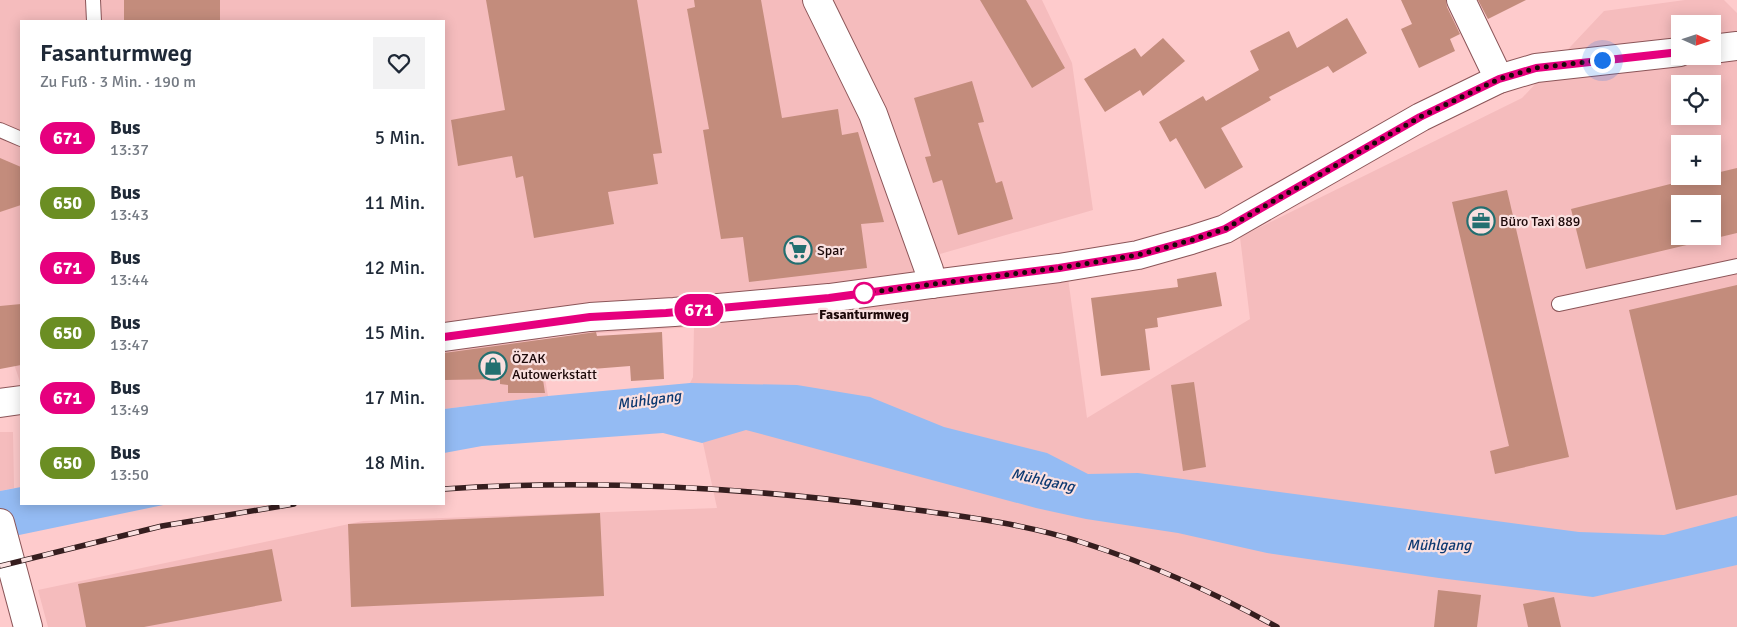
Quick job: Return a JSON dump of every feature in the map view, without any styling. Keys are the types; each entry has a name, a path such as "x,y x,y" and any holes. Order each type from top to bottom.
{"main road":[{"path":"817,0 873,114 923,252 932,284"},
{"path":"1462,0 1499,79"},
{"path":"1721,48 1737,46"},
{"path":"445,337 590,317 666,313 821,299 1059,268 1138,255 1225,229 1420,117 1499,79 1536,68 1671,53"},
{"path":"0,403 20,400"},
{"path":"2,533 28,627"}],"lane":[{"path":"93,0 94,20"},
{"path":"0,130 20,139"},
{"path":"1559,304 1737,266"}],"shaded area":[{"path":"0,0 1042,0 1072,63 1093,210 940,254 932,283 1066,263 1087,418 1250,319 1240,237 1522,98 1604,11 1685,0 1724,0 1737,13 1737,627 48,627 38,590 363,521 717,508 690,383 693,377 694,327 538,337 548,396 445,409 445,20 20,20 20,382 0,322"},
{"path":"0,432 13,432 14,488 0,491"}],"water":[{"name":"Mühlgang","path":"690,383 797,385 870,397 944,427 1047,453 1088,474 1138,473 1579,532 1664,535 1737,516 1737,565 1593,597 1439,578 1267,553 1178,533 1086,519 1036,508 746,430 702,443 663,433 482,446 445,453 445,409 548,396"},
{"path":"20,487 20,505 163,505 0,539 0,491"}],"building":[{"path":"124,0 220,0 220,20 124,20"},
{"path":"486,0 637,0 662,153 653,154 658,184 608,192 614,224 534,238 523,176 516,178 512,156 458,166 451,120 505,110"},
{"path":"694,0 761,0 782,118 838,109 842,135 858,132 884,222 861,224 867,268 749,282 743,237 721,239 703,130 709,129 687,9 695,7"},
{"path":"980,0 1026,0 1065,68 1032,88"},
{"path":"1401,0 1446,0 1447,7 1460,34 1450,39 1455,51 1419,68 1401,29 1412,24"},
{"path":"1478,0 1526,0 1488,19"},
{"path":"1347,18 1367,53 1333,73 1328,66 1269,97 1271,100 1221,128 1243,167 1205,189 1176,138 1170,142 1159,122 1203,96 1206,101 1259,70 1250,51 1289,31 1297,48"},
{"path":"1163,38 1185,61 1143,96 1140,90 1105,112 1084,79 1135,48 1141,57"},
{"path":"972,81 984,122 978,123 996,183 1002,181 1013,219 958,235 942,180 933,183 925,157 931,156 914,98"},
{"path":"0,158 20,167 20,205 0,212"},
{"path":"1737,168 1737,233 1721,237 1721,195 1671,195 1671,245 1687,245 1586,269 1571,209 1671,184 1721,185 1721,172"},
{"path":"1507,190 1569,457 1495,474 1490,451 1509,446 1452,202"},
{"path":"1216,272 1222,306 1157,318 1158,327 1145,329 1150,370 1101,376 1091,298 1178,287 1177,279"},
{"path":"1737,285 1737,495 1676,510 1629,310"},
{"path":"20,304 20,365 0,369 0,306"},
{"path":"596,332 597,336 662,332 664,379 631,381 630,366 542,373 545,393 508,393 508,385 500,384 500,379 445,380 445,353"},
{"path":"1194,382 1206,467 1183,471 1171,385"},
{"path":"600,513 604,596 351,607 348,524"},
{"path":"272,549 282,601 144,627 86,627 78,584"},
{"path":"1438,590 1481,595 1477,627 1434,627"},
{"path":"1554,597 1561,627 1528,627 1523,604"}],"railway":[{"path":"445,489 500,486 610,485 720,490 831,499 1011,524 1084,543 1134,560 1207,591 1277,627"},
{"path":"0,566 162,526 288,505"}],"bus line":[{"name":"671","path":"445,337 590,317 798,302 1059,268 1138,255 1225,229 1420,117 1499,79 1536,68 1671,53"}],"place":[{"name":"Büro Taxi 889","path":"1481,221"},
{"name":"Spar","path":"798,250"},
{"name":"Fasanturmweg","path":"864,293"},
{"name":"ÖZAK Autowerkstatt","path":"493,366"}],"route":[{"path":"864,293 1059,268 1138,255 1192,240 1225,229 1420,117 1499,79 1536,68 1602,60"}]}
